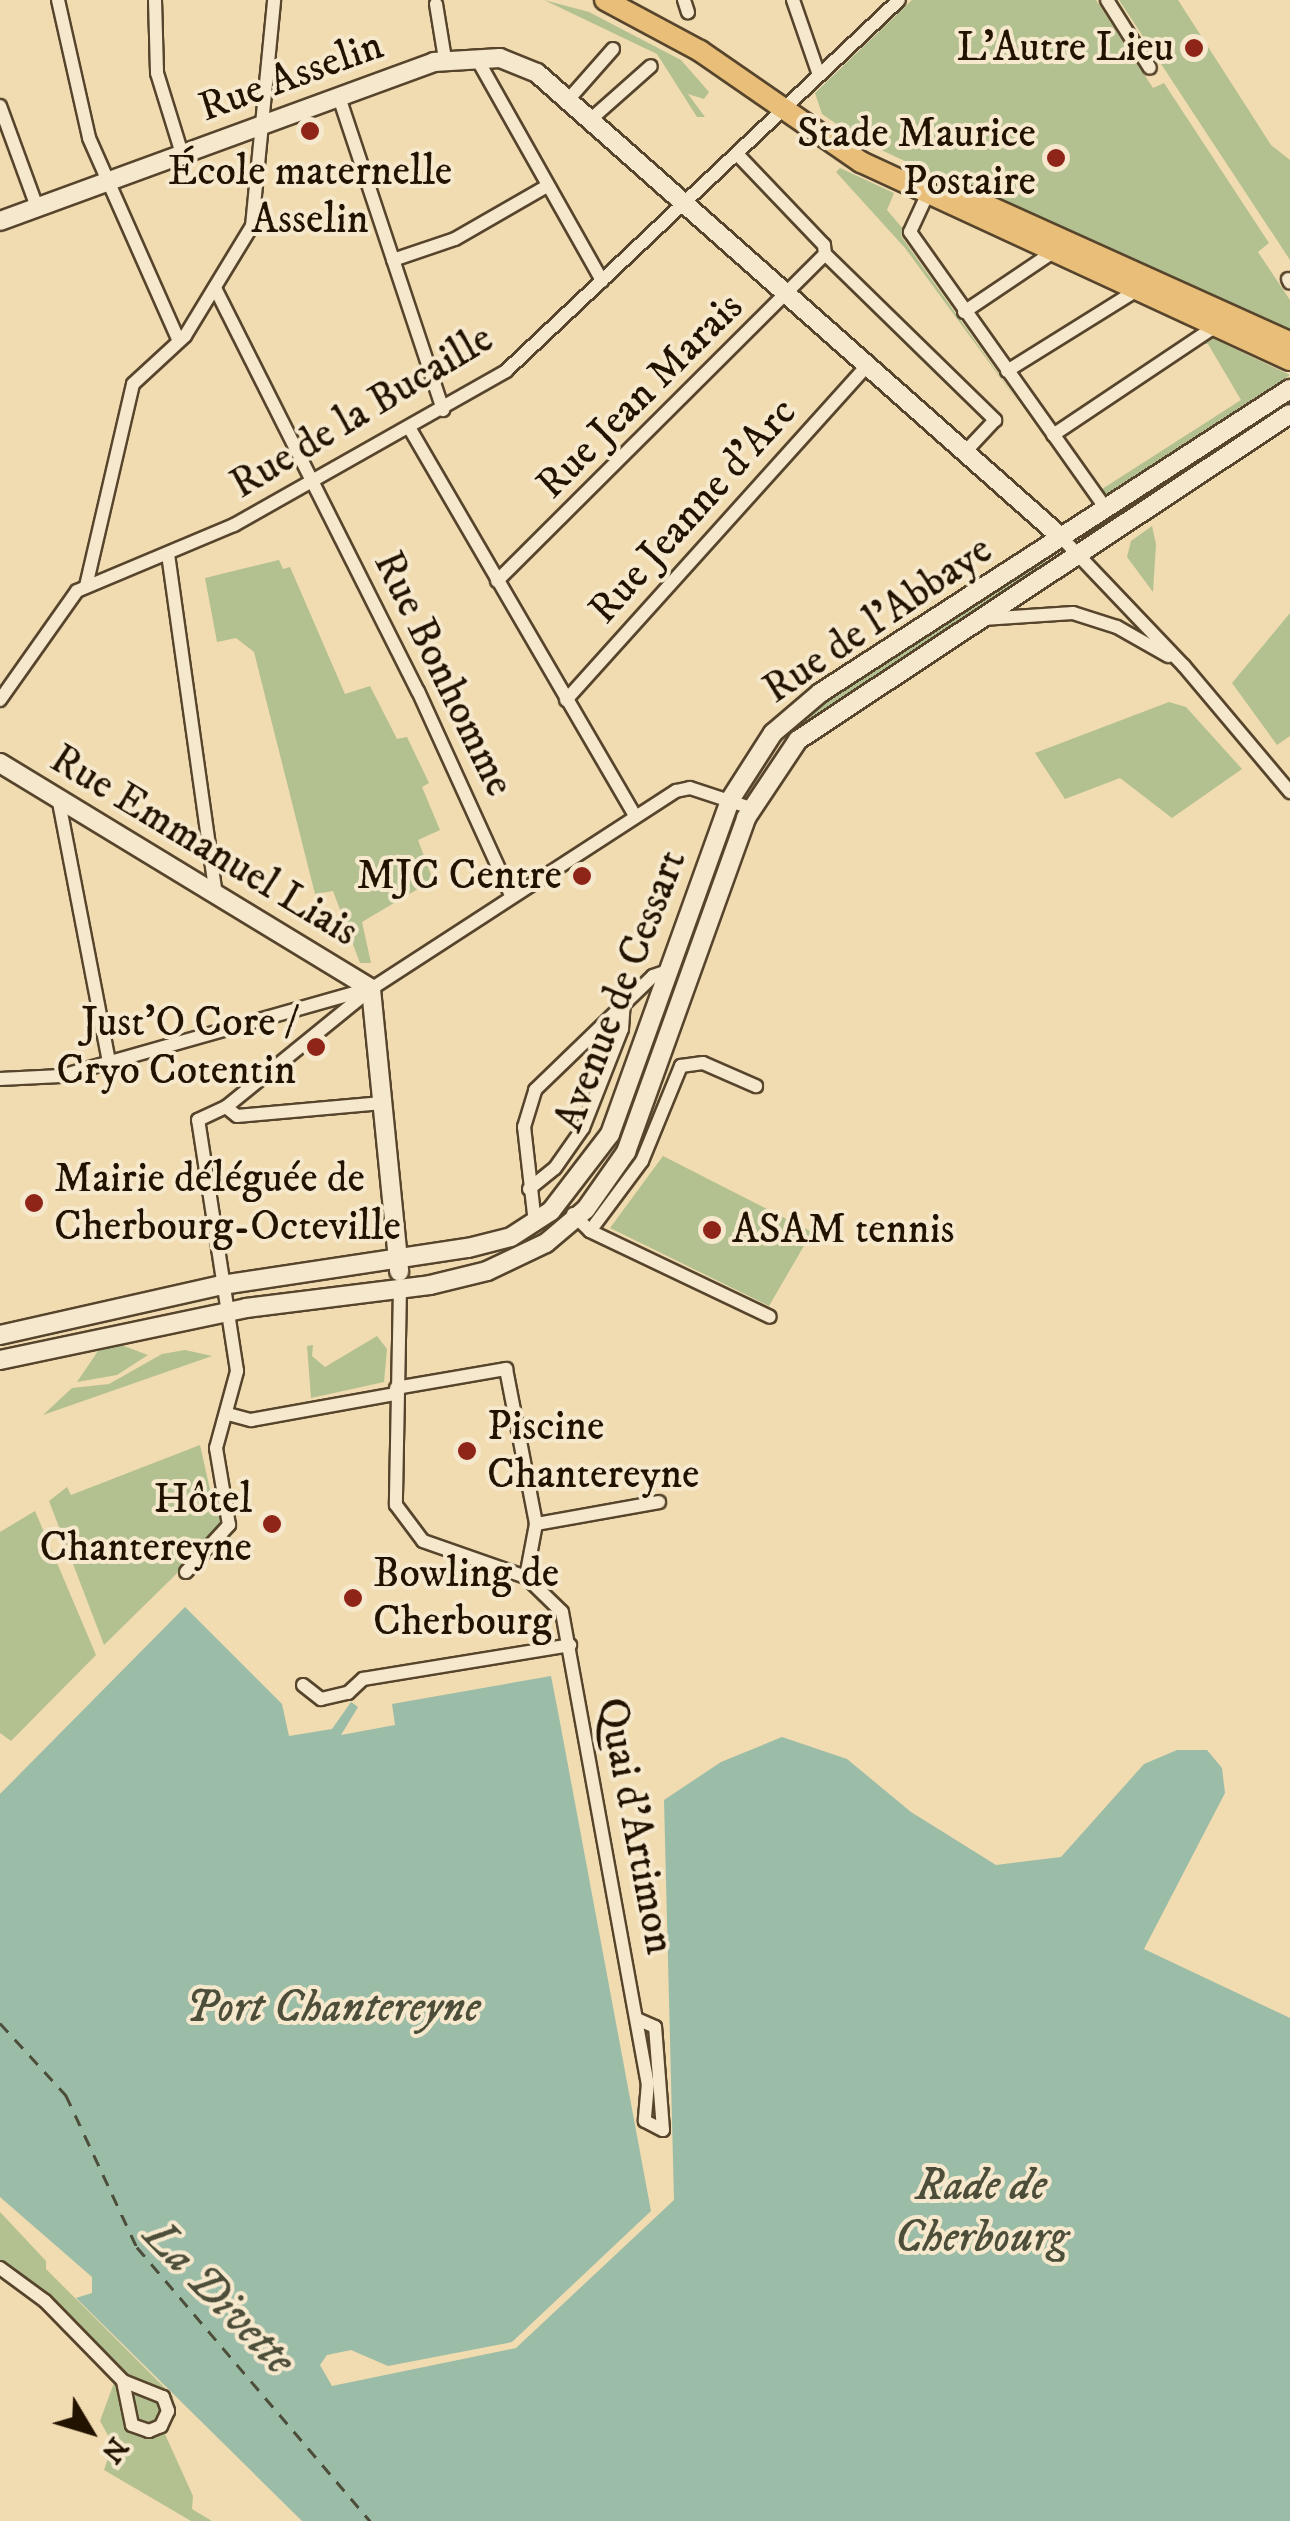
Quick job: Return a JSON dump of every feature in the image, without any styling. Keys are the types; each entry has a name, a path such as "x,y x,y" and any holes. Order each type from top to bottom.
{"main road":[{"path":"605,0 700,50 788,106 888,160 1290,342"},
{"path":"638,0 721,48 861,162 1029,240 1290,351"},
{"name":"Rue Asselin","path":"0,221 446,59 500,58 538,73 1062,538"},
{"path":"1029,240 1045,257 1137,290 1290,360"},
{"name":"Rue de l'Abbaye","path":"730,800 767,742 802,706 1290,389"},
{"name":"Rue de l'Abbaye","path":"740,834 751,808 806,732 1080,556 1290,414"},
{"name":"Rue Emmanuel Liais","path":"0,763 215,890 371,989"},
{"name":"Avenue de Cessart","path":"0,1337 222,1285 398,1262 491,1243 535,1223 570,1194 610,1134 673,969 730,800"},
{"name":"Avenue de Cessart","path":"2,1360 226,1312 400,1288 508,1264 580,1221 610,1178 642,1120 740,834"},
{"path":"371,989 400,1288"},
{"path":"0,1337 2,1360"}],"street":[{"path":"58,0 89,138 179,341"},
{"path":"155,0 157,73 182,154"},
{"path":"0,700 68,598 86,586 133,384 179,341 252,226 274,0"},
{"path":"793,0 819,74"},
{"name":"Rue de la Bucaille","path":"86,586 168,554 313,482 506,370 898,0"},
{"path":"1107,0 1150,68"},
{"path":"436,4 446,59"},
{"path":"568,100 613,49"},
{"path":"476,57 602,281"},
{"path":"590,120 651,66"},
{"path":"339,97 443,410"},
{"path":"0,106 38,207"},
{"path":"737,154 824,245 825,254 995,420 964,453"},
{"path":"393,260 454,238 547,186"},
{"path":"928,193 910,232 1107,510"},
{"name":"Rue Jean Marais","path":"496,581 788,296 825,254"},
{"path":"964,312 1045,257"},
{"name":"Rue Bonhomme","path":"214,288 313,482 512,897"},
{"path":"1007,371 1137,290"},
{"path":"1053,435 1216,326"},
{"name":"Rue Jeanne d'Arc","path":"566,700 868,366"},
{"path":"410,429 636,816"},
{"path":"1062,538 1184,666 1290,792"},
{"path":"168,554 215,890"},
{"path":"980,619 1096,619 1184,666"},
{"path":"186,1572 229,1525 216,1448 237,1371 198,1120 226,1107 371,989 684,788 751,808"},
{"path":"58,797 109,1063"},
{"path":"535,1223 524,1126 536,1090 653,976 673,969"},
{"path":"0,1079 61,1076 371,989"},
{"path":"530,1189 555,1168 583,1128 622,1029 624,1003"},
{"path":"756,1086 703,1063 681,1066 642,1161 580,1221 770,1318"},
{"path":"226,1107 237,1116 382,1102"},
{"path":"228,1414 251,1420 396,1391 506,1369 536,1524 526,1577 445,1552 410,1529 394,1488 396,1391 400,1288"},
{"path":"536,1524 658,1502"},
{"name":"Quai d’Artimon","path":"526,1577 558,1604 570,1644 650,2100 646,2121 663,2130 655,2027 637,2019"},
{"path":"303,1686 321,1699 348,1694 363,1679 570,1644"},
{"path":"0,2268 45,2301 123,2382"}],"shaded area":[{"path":"544,0 589,12 681,60 709,92 704,99 688,94 705,117 697,117 657,54"},
{"name":"Stade Maurice Postaire","path":"912,0 1096,0 1153,88 1164,83 1269,243 1258,252 1290,300 1290,334 1051,230 858,139 822,114 815,93"},
{"path":"1119,0 1178,0 1271,145 1290,160 1290,260"},
{"path":"840,168 894,193 887,210 904,230 901,236 1019,403 905,248 836,172"},
{"path":"1210,337 1290,375 1103,496 1099,491 1241,400 1208,344 1198,344"},
{"path":"1152,526 1156,544 1153,592 1127,557 1131,541"},
{"path":"279,560 283,569 290,567 345,694 370,686 397,739 407,737 429,783 422,787 440,830 418,840 433,880 362,922 371,963 360,963 333,891 315,894 254,652 236,638 217,642 205,578"},
{"path":"1045,560 1048,565 788,736 824,701"},
{"path":"1290,613 1290,736 1277,745 1232,683"},
{"path":"1169,702 1186,707 1242,769 1172,818 1120,778 1065,799 1035,753"},
{"name":"ASAM tennis","path":"663,1156 812,1232 769,1306 610,1228"},
{"path":"377,1336 387,1349 384,1382 311,1398 307,1346 313,1345 312,1356 325,1367"},
{"path":"121,1345 148,1355 117,1375 77,1382 98,1351"},
{"path":"185,1350 212,1356 43,1415 72,1388 109,1384 162,1354"},
{"path":"200,1445 216,1516 224,1514 218,1533 104,1645 49,1501 67,1487 71,1495"},
{"path":"35,1511 96,1655 11,1741 0,1733 0,1532"},
{"path":"0,2212 46,2261 46,2269 173,2396 164,2432 193,2496 192,2509 212,2521 191,2521 104,2470 113,2444 100,2421 118,2372 33,2284 0,2264"}],"water":[{"path":"185,1607 282,1704 289,1736 332,1729 351,1702 358,1707 341,1735 395,1725 392,1704 551,1676 559,1717 651,2211 512,2342 388,2366 351,2350 327,2355 320,2365 332,2386 516,2348 674,2200 664,1800 721,1762 782,1737 847,1759 911,1812 996,1865 1061,1857 1144,1764 1177,1750 1207,1750 1222,1768 1225,1793 1144,1949 1290,2018 1290,2521 302,2521 76,2298 92,2293 92,2277 0,2197 0,1794"}],"ferry route":[{"path":"0,2023 66,2095 137,2247 370,2521"}],"place":[{"name":"L'Autre Lieu","path":"1194,48"},
{"name":"École maternelle Asselin","path":"310,131"},
{"name":"Stade Maurice Postaire","path":"1056,158"},
{"name":"MJC Centre","path":"582,876"},
{"name":"Just’O Core / Cryo Cotentin","path":"316,1047"},
{"name":"Mairie déléguée de Cherbourg-Octeville","path":"34,1203"},
{"name":"ASAM tennis","path":"712,1230"},
{"name":"Piscine Chantereyne","path":"467,1451"},
{"name":"Hôtel Chantereyne","path":"272,1524"},
{"name":"Bowling de Cherbourg","path":"353,1598"}],"water label":[{"name":"Port Chantereyne","path":"333,2009"},
{"name":"Rade de Cherbourg","path":"981,2213"},
{"name":"La Divette","path":"218,2299"}]}
